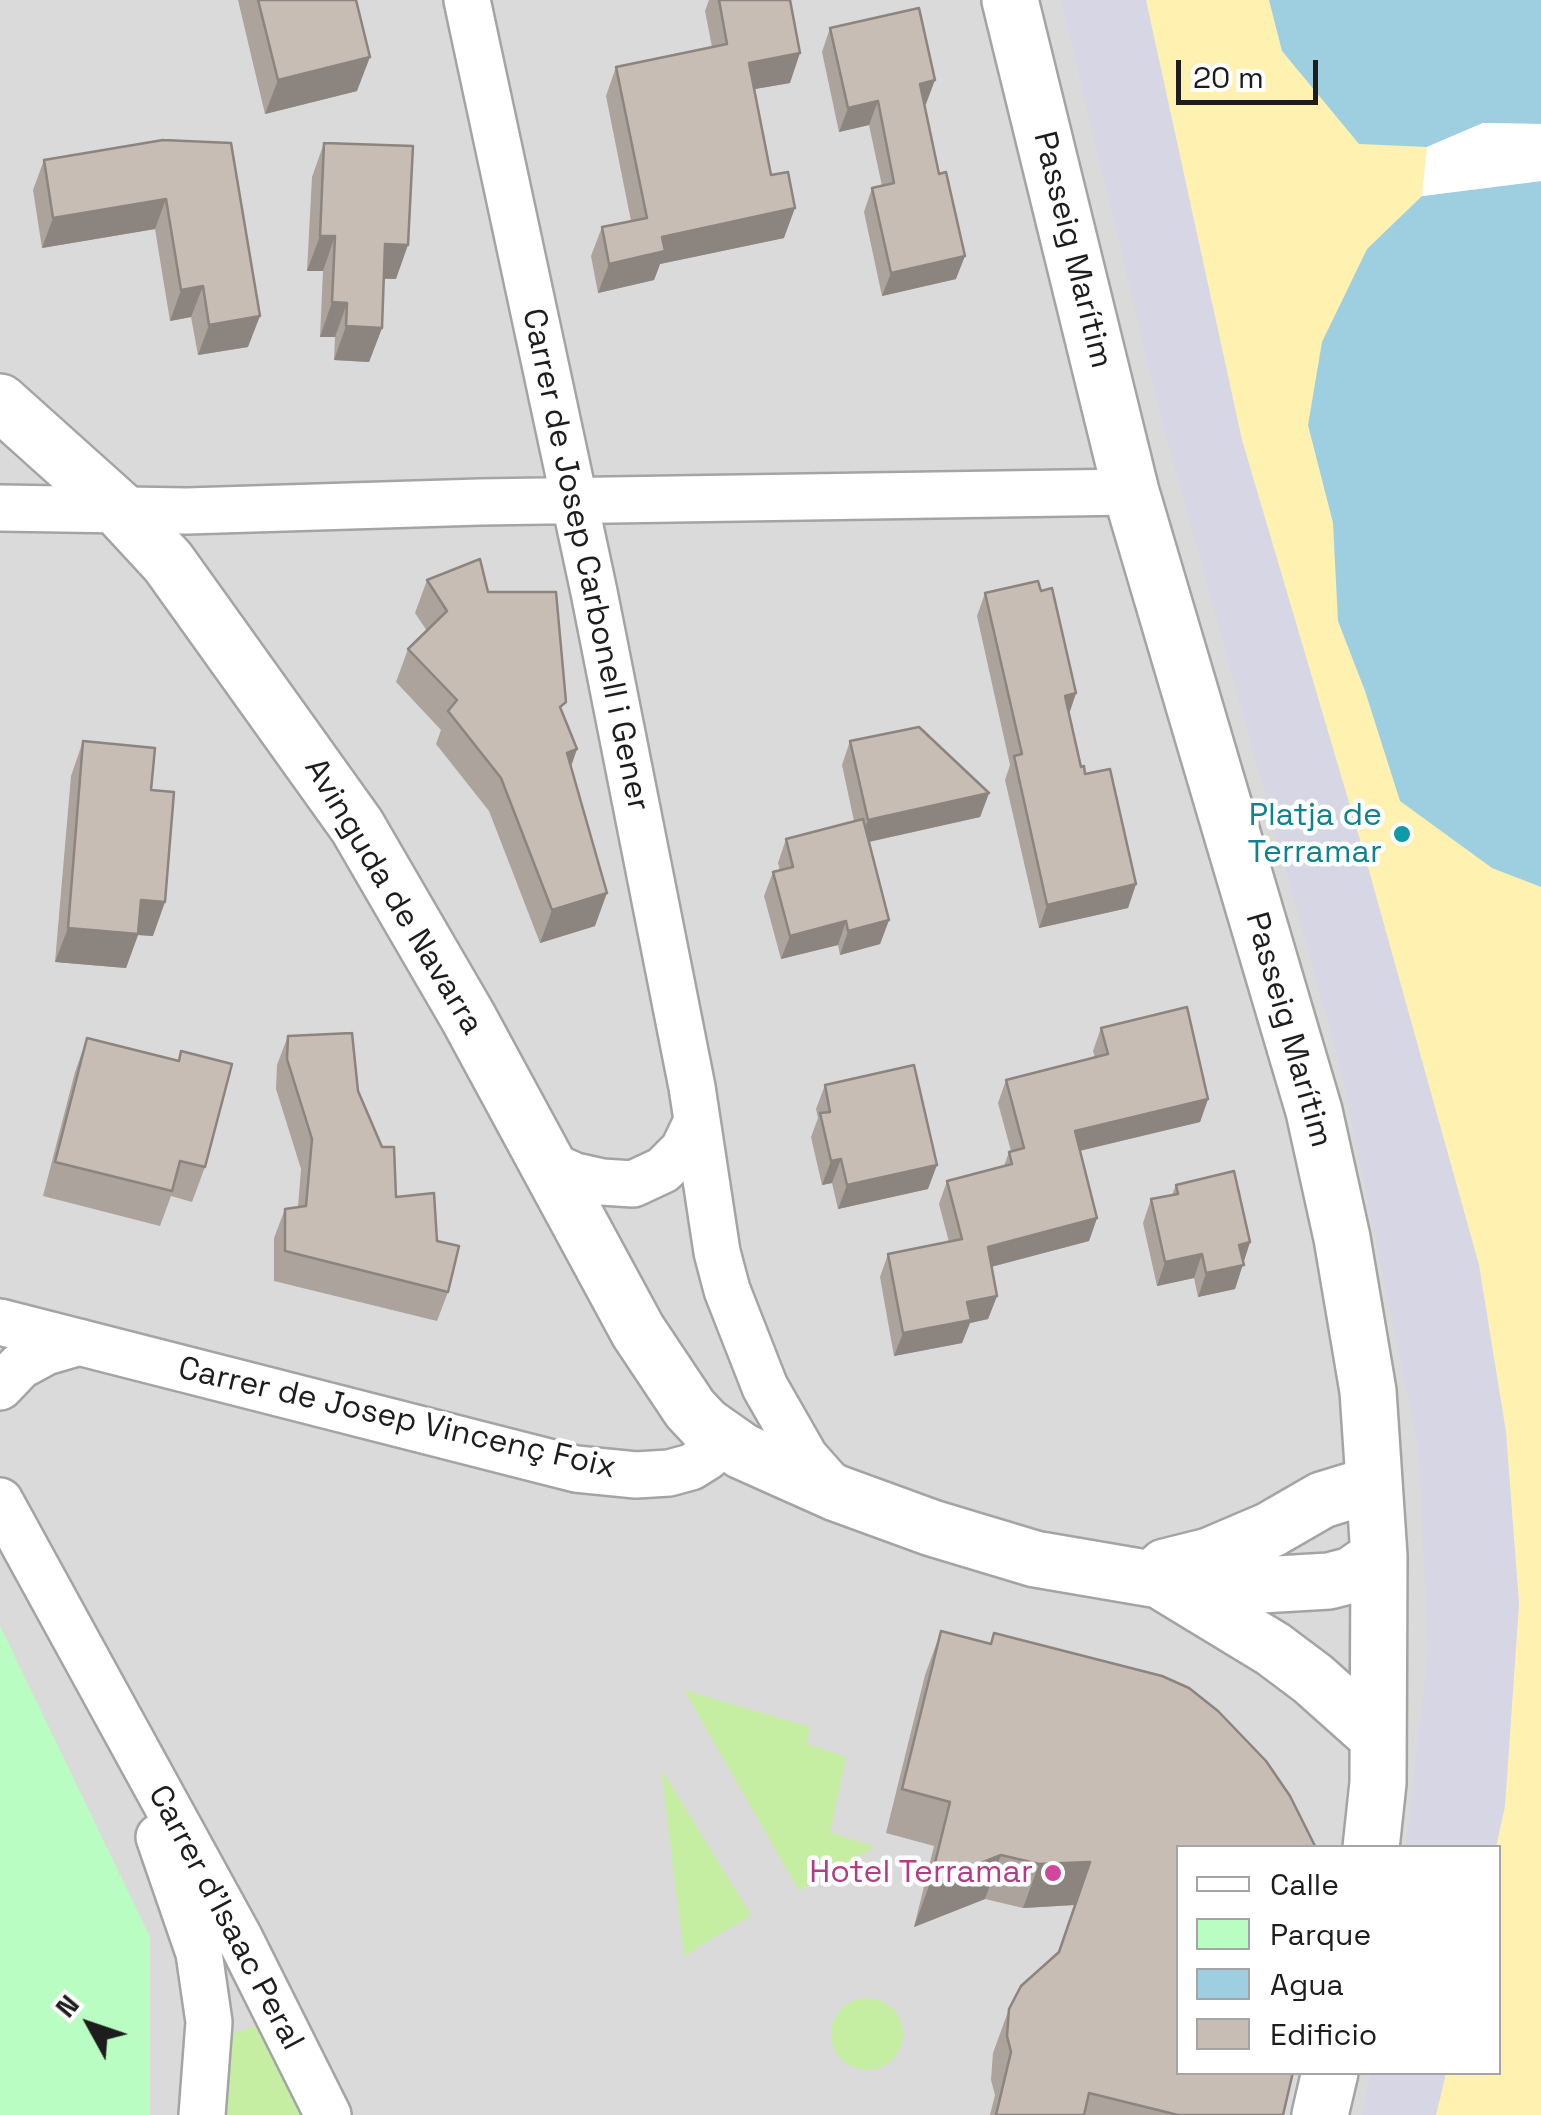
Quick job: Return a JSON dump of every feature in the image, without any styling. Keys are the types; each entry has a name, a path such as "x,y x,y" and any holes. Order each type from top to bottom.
{"street":[{"name":"Carrer de Josep Carbonell i Gener","path":"468,0 575,501 697,1121 717,1252 742,1332 765,1386 798,1445 836,1493"},
{"name":"Passeig Marítim","path":"1010,0 1132,492 1314,1111 1361,1336 1379,1556 1378,1782 1371,1845"},
{"name":"Avinguda de Navarra","path":"0,402 118,508 168,562 357,826 468,1017 656,1361 690,1409 722,1438"},
{"path":"0,508 186,512 1132,492"},
{"path":"546,1163 575,1176 633,1184 663,1170 683,1150 697,1121"},
{"name":"Carrer de Josep Vincenç Foix","path":"0,1322 602,1473 669,1473 691,1467 707,1457 722,1438"},
{"path":"0,1387 20,1366 46,1352 80,1342"},
{"path":"722,1438 760,1460 836,1493 1035,1559 1140,1577 1246,1584 1329,1580 1352,1575 1379,1556"},
{"path":"1140,1577 1209,1556 1270,1530 1322,1500 1374,1484"},
{"name":"Carrer d'Isaac Peral","path":"0,1501 239,1937 328,2115"},
{"path":"1140,1577 1274,1650 1314,1679 1378,1737"},
{"name":"Carrer d'Isaac Peral","path":"119,1722 199,1953 210,2022 202,2115"},
{"path":"1320,2115 1329,2075"}],"shaded area":[{"path":"0,0 1146,0 1496,1845 1176,1845 1176,2075 1446,2075 1436,2115 0,2115"},
{"path":"1061,0 1146,0 1242,440 1368,867 1479,1265 1506,1432 1519,1604 1505,1806 1496,1845 1406,1845 1428,1653 1419,1452 1341,1069 1161,417"},
{"path":"1371,2075 1446,2075 1436,2115 1362,2115"}],"green space":[{"path":"0,1626 150,1937 150,2115 0,2115"},
{"path":"684,1690 810,1727 807,1744 846,1757 830,1832 875,1847 799,1891"},
{"path":"661,1769 751,1915 684,1956"},
{"path":"867,1998 893,2008 903,2034 893,2060 867,2070 841,2060 831,2034 841,2008"},
{"path":"268,2022 314,2115 221,2115 226,2036"}],"sand":[{"name":"Platja de Terramar","path":"1146,0 1269,0 1282,51 1359,143 1427,147 1422,196 1367,249 1308,425 1333,523 1338,621 1365,691 1492,868 1541,887 1541,2115 1436,2115 1446,2075 1501,2075 1501,1845 1496,1845 1505,1806 1519,1604 1506,1432 1479,1265 1368,867 1242,440"}],"water":[{"path":"1269,0 1541,0 1541,124 1483,123 1427,147 1359,144 1282,51"},
{"path":"1541,181 1541,887 1492,868 1400,801 1338,621 1333,523 1308,425 1322,342 1367,249 1422,196"}],"pier":[{"path":"1483,123 1541,124 1541,181 1422,196 1427,147"}],"building":[{"path":"258,0 356,0 370,57 278,80"},
{"path":"719,0 790,0 800,53 749,63 771,175 788,172 795,208 662,237 665,251 609,264 602,227 647,218 616,67 727,44"},
{"path":"919,8 935,80 920,84 939,174 946,172 965,256 891,273 872,188 894,183 878,101 848,108 830,28"},
{"path":"163,140 231,143 260,316 209,325 203,286 181,290 166,199 53,218 44,160"},
{"path":"324,143 413,146 408,245 385,244 382,328 346,326 347,303 332,302 335,236 320,236"},
{"path":"480,559 488,592 556,592 566,702 560,707 577,749 567,753 607,893 552,910 501,778 448,711 457,700 408,649 447,611 427,580"},
{"path":"1038,581 1041,591 1052,588 1076,693 1065,696 1081,767 1084,766 1085,774 1110,769 1136,884 1047,905 1014,756 1022,754 985,593"},
{"path":"919,727 989,793 868,820 850,741"},
{"path":"83,741 155,748 151,790 174,792 165,902 141,900 138,934 68,928"},
{"path":"863,819 889,920 848,931 846,921 790,936 773,872 793,867 786,839"},
{"path":"1187,1007 1208,1099 1075,1131 1097,1218 988,1247 997,1296 967,1302 971,1320 903,1333 888,1254 962,1239 947,1181 1012,1164 1009,1152 1024,1148 1006,1080 1108,1054 1101,1028"},
{"path":"352,1033 358,1091 382,1147 394,1147 396,1197 434,1193 437,1241 459,1246 448,1292 285,1251 285,1209 306,1206 312,1139 287,1059 288,1036"},
{"path":"87,1038 179,1061 181,1051 232,1064 205,1167 180,1161 172,1191 55,1162"},
{"path":"914,1065 937,1165 847,1185 841,1159 831,1161 820,1113 830,1112 825,1085"},
{"path":"1234,1171 1250,1242 1239,1245 1244,1265 1206,1273 1202,1254 1165,1262 1151,1199 1178,1194 1176,1185"},
{"name":"Hotel Terramar","path":"941,1631 991,1644 994,1633 1162,1676 1189,1688 1218,1711 1266,1761 1290,1796 1314,1845 1176,1845 1176,2075 1292,2075 1283,2115 1178,2115 1089,2093 1084,2115 996,2115 1011,2052 1007,2036 1009,2009 1021,1986 1059,1952 1090,1862 1039,1864 1001,1855 930,1883 950,1802 902,1789"}],"place":[{"name":"Platja de Terramar","path":"1402,834"},
{"name":"Hotel Terramar","path":"1053,1873"}]}
